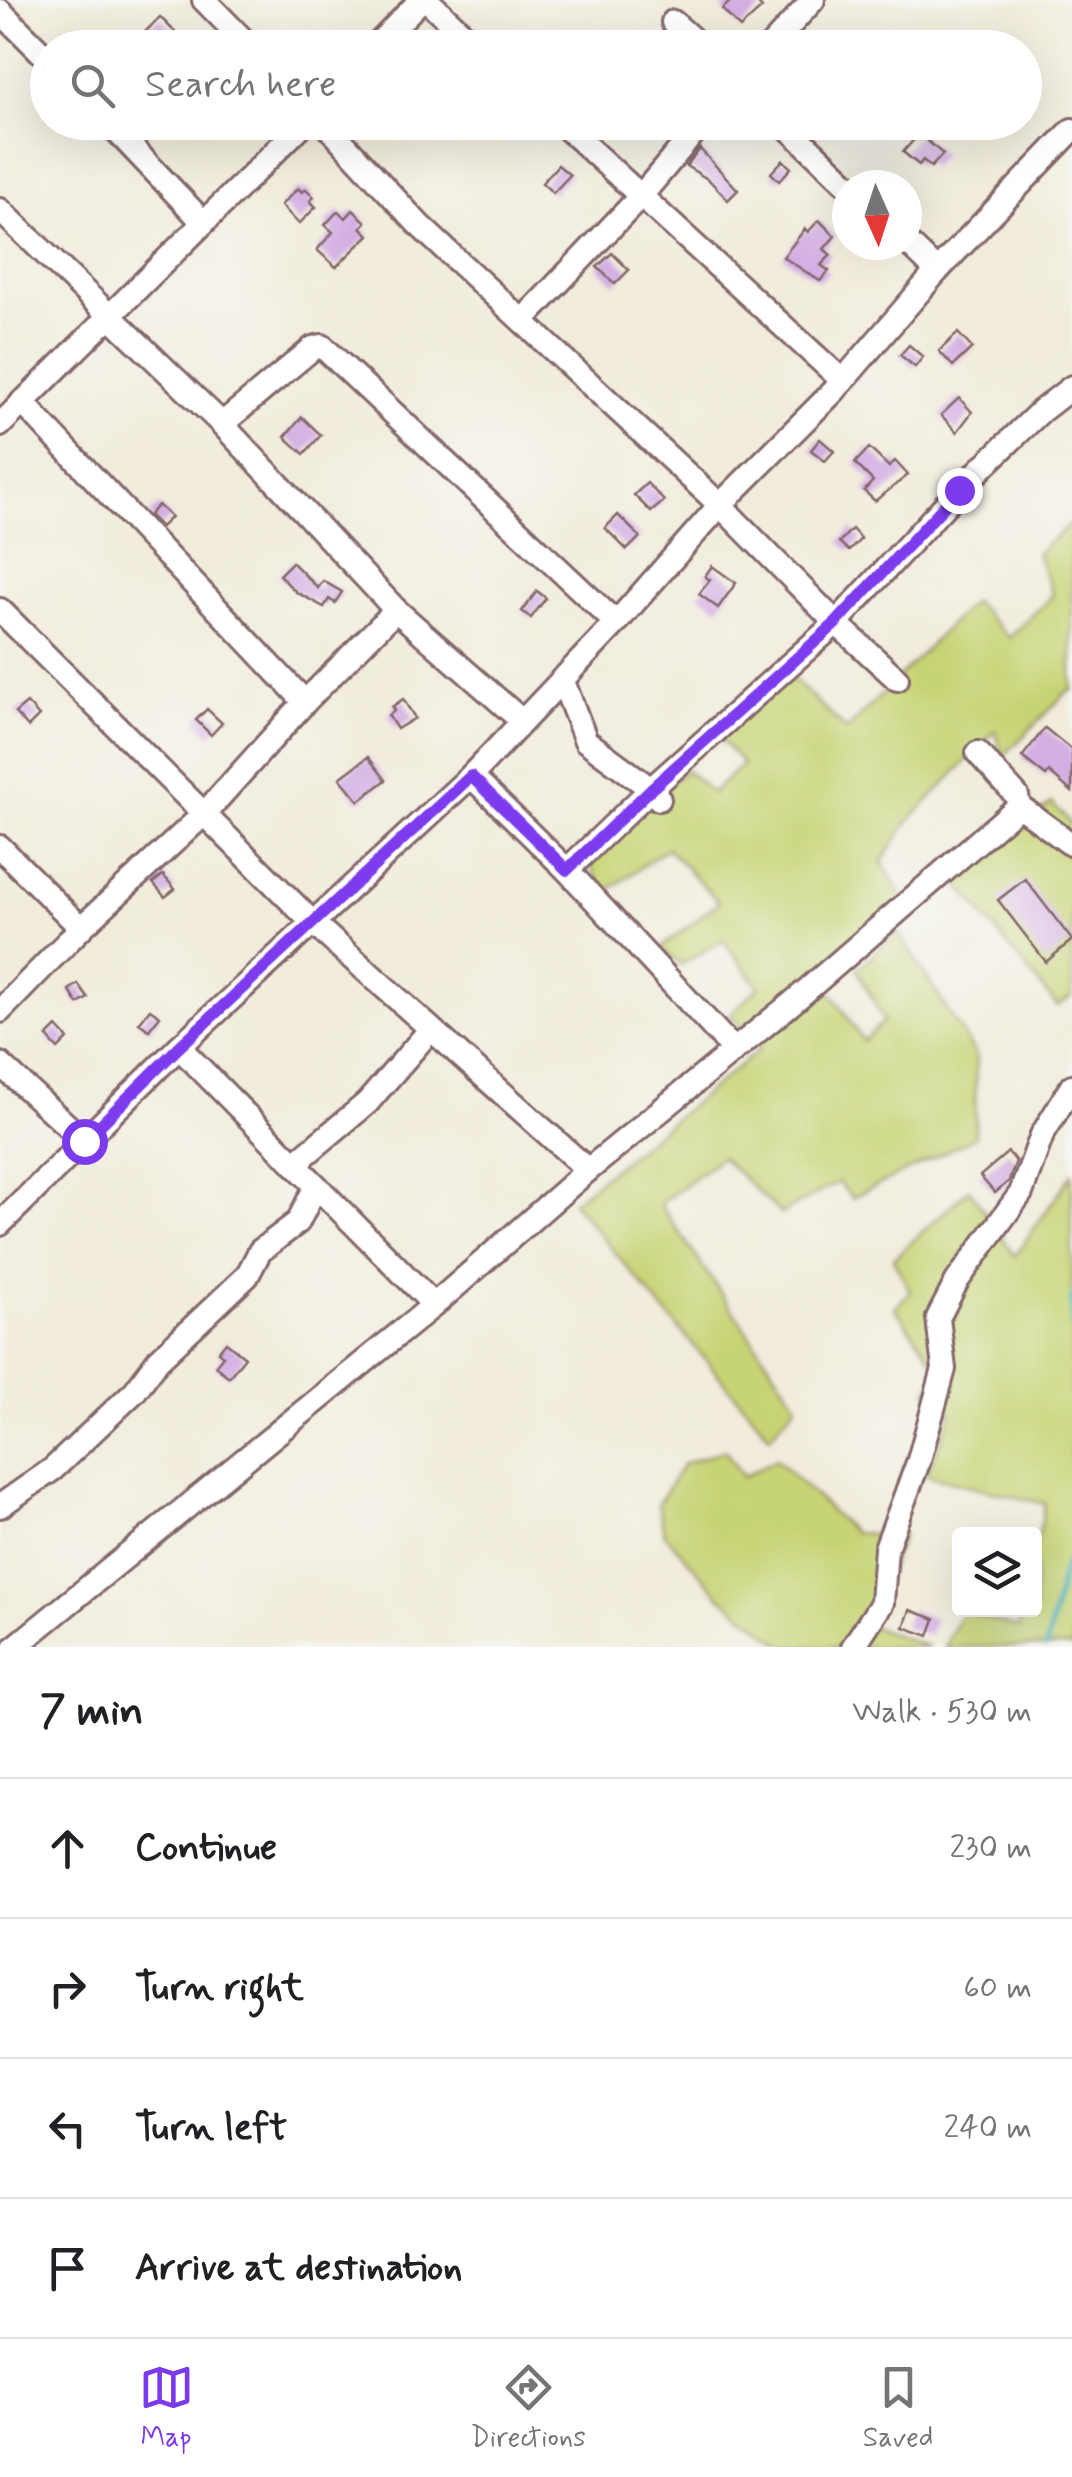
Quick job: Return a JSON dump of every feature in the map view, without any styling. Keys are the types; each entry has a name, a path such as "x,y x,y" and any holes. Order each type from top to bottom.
{"street":[{"path":"204,0 233,30"},
{"path":"393,30 424,0 458,30"},
{"path":"785,30 812,0"},
{"path":"0,11 30,41"},
{"path":"673,22 682,30"},
{"path":"0,1224 179,1047 471,776 1072,130"},
{"path":"125,140 203,222"},
{"path":"0,425 287,140"},
{"path":"340,140 418,225 720,505 897,679"},
{"path":"579,140 843,380"},
{"path":"523,320 640,197 688,140"},
{"path":"801,140 832,170"},
{"path":"0,210 222,424 396,610 522,722"},
{"path":"922,256 937,271"},
{"path":"222,424 313,348 322,346 616,623"},
{"path":"567,870 655,794 836,623 959,490 1040,411 1072,386"},
{"path":"22,402 304,702"},
{"path":"0,610 313,923 588,1170"},
{"path":"0,1011 81,928 204,814 304,702 396,610"},
{"path":"562,679 586,741 655,794"},
{"path":"978,753 1016,796 1019,806 1072,845"},
{"path":"471,776 567,870 733,1049"},
{"path":"15,1647 434,1304 1019,806"},
{"path":"0,847 81,928"},
{"path":"294,1164 367,1103 431,1029"},
{"path":"179,1047 434,1304"},
{"path":"0,1064 84,1141"},
{"path":"853,1647 882,1602 886,1548 919,1460 944,1369 938,1318 958,1281 1021,1193 1042,1135 1072,1086"},
{"path":"0,1506 52,1470 135,1391 158,1360 247,1276 260,1252 298,1222 316,1186"}],"green space":[{"path":"1072,523 1072,691 1003,757 995,731 909,821 882,862 907,905 825,983 863,1041 884,1021 857,969 898,932 976,1055 975,1137 852,1198 838,1182 781,1214 721,1157 660,1204 797,1404 770,1436 572,1202 760,1049 730,1014 759,987 723,940 681,965 661,948 719,902 667,848 605,893 586,857 686,770 712,793 743,764 711,729 777,664 847,730 973,601 1009,638 1053,595 1037,553"},
{"path":"1052,803 1072,825 1072,997 1057,1006 954,879"},
{"path":"1072,1174 1072,1647 945,1647 959,1617 982,1617 1018,1628 1021,1617 1042,1617 1040,1527 1045,1504 926,1475 952,1413 927,1391 940,1370 895,1308 910,1291 893,1259 969,1189 1015,1256"},
{"path":"725,1450 743,1477 776,1459 854,1533 903,1535 868,1625 929,1647 785,1647 720,1596 664,1533 658,1504 683,1464"}],"building":[{"path":"732,0 755,0 762,8 740,28 722,9"},
{"path":"160,17 173,30 147,30"},
{"path":"914,140 926,140 943,154 931,167 923,160 919,165 903,152"},
{"path":"700,149 738,190 728,200 709,180 686,166"},
{"path":"783,160 791,168 779,181 771,173"},
{"path":"558,165 570,175 553,193 542,183"},
{"path":"298,188 302,192 306,189 314,197 310,201 316,207 299,224 281,205"},
{"path":"353,210 366,222 361,227 369,235 336,267 317,250 333,232 325,225 338,211 346,218"},
{"path":"819,220 832,233 824,249 831,255 821,265 829,271 820,281 783,257 805,229 808,232"},
{"path":"612,253 629,270 615,284 597,267"},
{"path":"958,333 972,348 953,366 939,351"},
{"path":"909,345 923,357 915,367 900,355"},
{"path":"959,398 972,412 957,432 941,415"},
{"path":"302,417 321,435 304,454 285,437"},
{"path":"820,439 834,451 825,461 811,450"},
{"path":"869,448 889,467 895,461 908,475 875,501 864,491 873,481 855,463"},
{"path":"647,483 664,501 651,512 634,495"},
{"path":"158,505 171,517 161,527 149,515"},
{"path":"618,515 640,537 627,550 605,528"},
{"path":"852,529 861,539 849,551 839,542"},
{"path":"292,562 318,588 323,581 342,592 335,603 329,599 324,607 296,592 279,575"},
{"path":"712,566 736,583 718,608 699,594 710,580 705,576"},
{"path":"537,591 546,598 531,618 522,611"},
{"path":"403,699 415,718 397,729 388,715"},
{"path":"27,703 39,716 28,727 15,713"},
{"path":"207,709 222,723 211,735 196,720"},
{"path":"1045,728 1072,750 1072,792 1049,772 1046,776 1022,757"},
{"path":"368,757 386,780 359,801 340,778"},
{"path":"163,875 175,889 165,897 153,883"},
{"path":"1025,879 1072,940 1046,962 998,900"},
{"path":"78,984 88,998 78,1004 69,990"},
{"path":"150,1009 160,1016 149,1030 139,1023"},
{"path":"57,1027 68,1039 58,1049 47,1037"},
{"path":"1008,1152 1016,1161 1009,1181 995,1193 980,1176"},
{"path":"226,1342 245,1357 229,1377 215,1366 223,1356 218,1352"},
{"path":"910,1610 935,1619 929,1636 904,1627"}],"waterway":[{"path":"1072,1297 1072,1326"},
{"path":"1046,1647 1063,1571 1072,1551"}],"route":[{"path":"84,1141 179,1047 471,776 567,870 836,623 959,490"}]}
